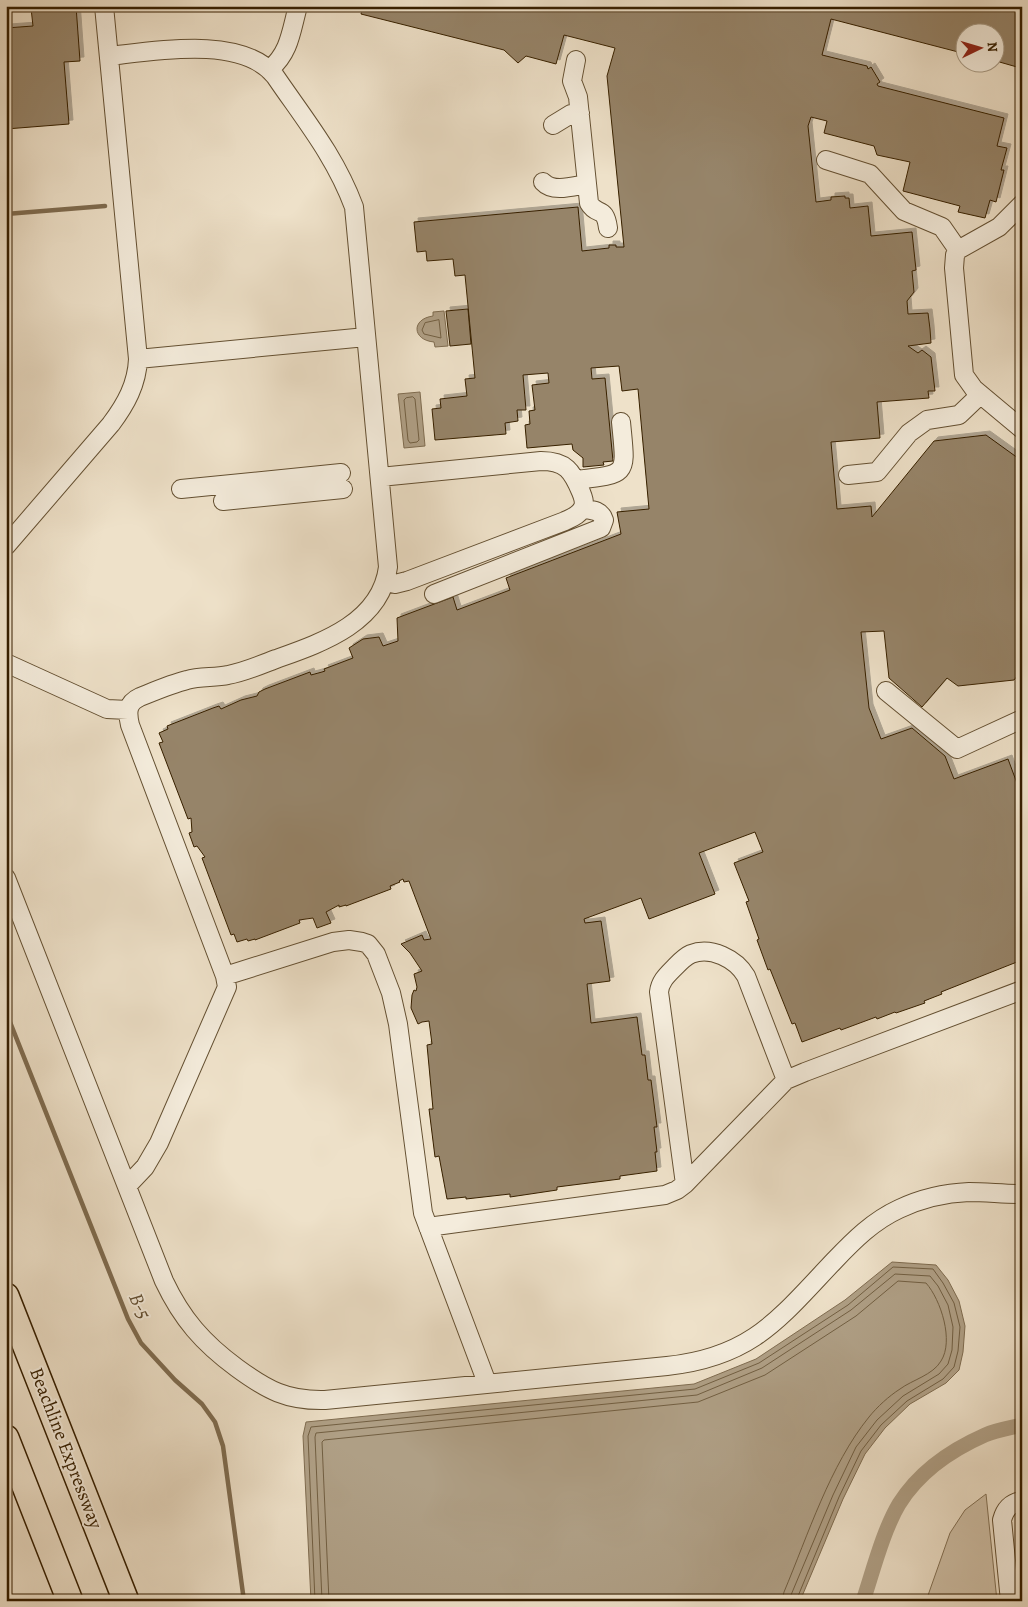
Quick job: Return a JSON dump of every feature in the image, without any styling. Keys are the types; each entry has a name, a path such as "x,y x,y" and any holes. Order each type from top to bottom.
{"highway":[{"name":"Beachline Expressway","path":"6,1296 126,1601"},
{"path":"6,1438 70,1601"}],"lane":[{"path":"6,546 119,413 134,383 138,359 104,6"},
{"path":"270,69 283,57 287,50 298,6"},
{"path":"109,56 174,48 209,49 240,55 261,63 270,69 340,173 354,207 388,560 385,582 376,598 362,615 347,628 330,638 234,674 193,678 131,702 128,710 130,724 225,976 226,992 159,1143 144,1168 127,1186"},
{"path":"576,60 572,81 577,93 580,113 589,203 591,207 600,211 606,217 608,228"},
{"path":"553,125 566,117 580,113"},
{"path":"826,160 870,174 904,211 942,227 958,250"},
{"path":"543,182 547,186 556,188 587,184"},
{"path":"1022,204 999,226 958,250 955,255 954,268 963,370 970,384 980,395 1022,429"},
{"path":"138,359 366,336"},
{"path":"848,475 876,472 909,433 927,420 959,415 980,395"},
{"path":"576,480 614,475 622,467 625,458 621,422"},
{"path":"380,477 547,461 564,466 576,480 584,501 583,509 572,518 400,583 385,582"},
{"path":"180,489 222,493 342,481"},
{"path":"434,594 601,528 604,520 603,516 594,511 583,509"},
{"path":"537,532 545,551"},
{"path":"462,560 470,580"},
{"path":"6,663 107,709 128,710"},
{"path":"886,691 957,749 1022,719"},
{"path":"6,878 164,1281 184,1318 213,1349 265,1388 296,1398 319,1400 677,1365 718,1356 747,1342 771,1326 859,1235 888,1214 923,1200 956,1193 1022,1194"},
{"path":"225,976 342,941 362,942 372,948 376,954 388,983 397,1019 423,1214 488,1383"},
{"path":"685,1184 659,992 661,982 686,957 706,951 737,964 746,976 786,1080"},
{"path":"428,1227 665,1195 685,1184 786,1080 1022,990"},
{"path":"1010,1601 1002,1520 1005,1510 1014,1502 1022,1501"}],"shaded area":[{"path":"986,1494 997,1601 926,1601 950,1533 965,1510"}],"water":[{"path":"444,311 448,346 435,347 434,342 421,338 418,334 418,325 426,318 433,316 433,312"},
{"path":"420,392 425,446 404,448 398,394"},
{"path":"892,1262 936,1265 948,1280 959,1301 965,1326 963,1352 959,1370 946,1383 910,1404 885,1428 865,1454 843,1499 800,1601 311,1601 303,1436 306,1422 694,1384 756,1359 845,1300"}],"building":[{"path":"76,6 80,61 64,62 69,124 6,129 6,28 33,26 31,8"},
{"path":"363,6 1022,6 1022,75 1017,67 1006,64 1006,22 956,22 956,51 831,19 822,55 867,66 868,69 871,67 880,82 877,84 878,86 1004,118 997,146 1007,148 1001,170 1004,170 996,202 990,200 985,218 958,212 960,206 903,191 910,162 877,155 874,146 824,133 827,121 811,117 808,126 816,202 831,200 831,197 845,196 845,198 849,198 850,208 868,206 871,236 912,232 916,270 912,271 914,292 907,301 908,314 928,313 931,343 908,346 918,353 922,350 931,357 935,391 928,391 929,398 877,402 880,438 831,442 837,509 871,506 872,517 934,441 986,435 1022,461 1022,670 1014,680 958,686 947,678 922,707 889,678 884,631 861,632 869,708 881,739 912,728 945,756 954,779 1008,759 1022,801 1022,960 941,992 942,994 924,1001 925,1003 877,1019 876,1017 841,1030 840,1028 802,1042 795,1023 792,1024 770,969 768,970 746,902 749,901 734,863 763,852 755,832 699,853 715,894 649,919 641,898 584,919 585,923 601,921 610,981 587,984 591,1023 637,1017 642,1055 645,1055 648,1080 651,1080 657,1127 654,1127 657,1171 620,1176 620,1179 557,1187 557,1190 510,1197 510,1194 466,1199 466,1197 447,1199 439,1156 435,1157 429,1109 433,1109 427,1045 432,1044 429,1021 418,1024 411,1008 412,995 417,987 414,974 422,971 410,953 401,944 422,935 424,940 431,939 409,881 404,882 403,879 390,886 391,889 346,906 339,907 339,905 326,912 331,923 317,928 313,918 299,920 300,923 255,940 248,941 247,939 237,942 234,934 231,935 202,858 205,857 197,846 194,847 189,833 192,832 191,818 188,819 159,743 163,742 159,733 168,729 167,726 219,706 221,709 241,700 257,696 259,692 265,689 310,672 311,675 325,671 324,669 353,658 349,648 363,639 379,637 383,646 398,641 397,618 453,597 457,610 510,590 506,578 621,534 617,512 649,509 638,389 622,391 619,366 591,368 592,379 605,378 613,461 603,462 604,465 583,467 583,458 573,450 572,444 527,448 525,425 530,424 529,411 535,410 532,385 549,383 548,373 523,375 526,410 517,410 518,421 505,423 506,434 435,440 432,409 441,408 440,399 467,396 465,379 475,378 465,275 455,276 453,259 427,261 426,251 417,252 414,222 578,207 582,251 609,248 609,245 624,247 607,76 615,48 564,35 556,64 526,56 518,63 504,50 361,14"},
{"path":"468,309 471,344 450,346 446,311"}],"waterway":[{"path":"6,214 105,206"},
{"name":"B-5","path":"6,1012 128,1319 141,1343 175,1380 202,1404 215,1422 223,1446 244,1601"},
{"path":"863,1601 888,1526 899,1504 916,1482 937,1463 972,1441 994,1432 1022,1425"}]}
